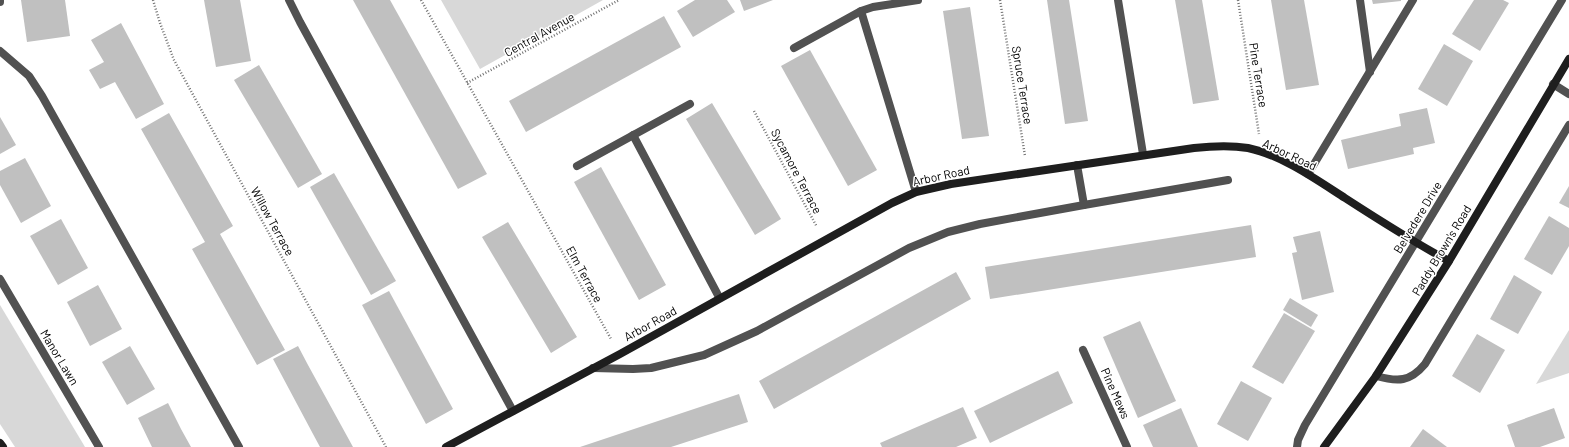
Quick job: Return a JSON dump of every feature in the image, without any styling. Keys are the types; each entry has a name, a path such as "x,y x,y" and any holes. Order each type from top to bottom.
{"street":[{"path":"289,0 513,411"},
{"path":"794,48 861,11 873,7 918,0"},
{"path":"1118,0 1143,154"},
{"path":"1360,0 1370,72"},
{"path":"1308,174 1413,0"},
{"name":"Belvedere Drive","path":"1297,447 1304,425 1562,0"},
{"path":"861,11 916,192"},
{"path":"0,51 29,76 42,96 239,447"},
{"name":"Paddy Brown's Road","path":"1324,447 1376,376 1449,261 1569,59"},
{"path":"1553,84 1569,94"},
{"path":"577,166 690,104"},
{"path":"1376,376 1395,380 1408,379 1414,376 1425,364 1569,125"},
{"path":"633,135 720,297"},
{"name":"Arbor Road","path":"446,447 620,354 824,240 916,192 951,184 1143,154 1227,146 1249,148 1308,174 1415,243 1449,261"},
{"path":"1077,165 1084,205"},
{"path":"593,368 651,368 704,355 757,331 909,248 942,234 980,224 1228,180"},
{"name":"Manor Lawn","path":"0,280 99,447"},
{"name":"Pine Mews","path":"1083,350 1126,447"},
{"path":"0,443 3,447"}],"path":[{"name":"Willow Terrace","path":"153,0 160,24 174,60 386,447"},
{"path":"421,0 468,83"},
{"name":"Central Avenue","path":"468,83 619,0"},
{"name":"Spruce Terrace","path":"1000,0 1028,172"},
{"name":"Pine Terrace","path":"1238,0 1261,152"},
{"name":"Elm Terrace","path":"468,83 620,354"},
{"name":"Sycamore Terrace","path":"754,111 824,240"}],"shaded area":[{"path":"441,0 603,0 480,69"},
{"path":"0,305 85,447 15,447 0,424"},
{"path":"1569,330 1569,373 1536,384"}],"building":[{"path":"21,0 65,0 70,36 27,42"},
{"path":"204,0 240,0 251,61 216,67"},
{"path":"353,0 390,0 487,174 458,189"},
{"path":"695,0 727,0 735,12 693,37 677,11"},
{"path":"740,0 773,0 744,11"},
{"path":"1047,0 1069,0 1088,121 1065,124"},
{"path":"1175,0 1202,0 1219,100 1193,104"},
{"path":"1271,0 1304,0 1319,85 1286,90"},
{"path":"1372,0 1401,0 1401,1 1373,4"},
{"path":"1474,0 1503,0 1509,3 1480,51 1452,34"},
{"path":"970,7 989,136 962,139 943,11"},
{"path":"664,16 681,47 526,132 509,101"},
{"path":"121,23 164,104 136,119 115,82 100,89 89,70 104,62 91,40"},
{"path":"1444,44 1473,61 1447,106 1418,89"},
{"path":"810,50 877,170 848,186 781,66"},
{"path":"259,65 322,174 298,188 234,80"},
{"path":"712,103 781,219 755,235 686,119"},
{"path":"1427,108 1435,143 1413,148 1414,154 1348,169 1341,140 1401,126 1399,114"},
{"path":"169,113 233,226 220,234 285,350 257,365 192,249 205,242 141,129"},
{"path":"0,117 16,145 0,154"},
{"path":"25,158 51,206 21,223 0,185 0,171"},
{"path":"601,167 666,285 639,300 574,182"},
{"path":"334,173 396,281 371,295 310,187"},
{"path":"1569,186 1569,208 1559,203"},
{"path":"1549,216 1569,228 1569,246 1552,275 1524,259"},
{"path":"61,219 88,268 58,285 30,236"},
{"path":"508,222 577,337 551,353 482,237"},
{"path":"1251,225 1256,257 990,299 985,267"},
{"path":"1320,231 1334,292 1302,300 1292,253 1297,252 1293,237"},
{"path":"956,272 971,299 774,409 759,381"},
{"path":"1514,275 1542,292 1518,334 1490,319"},
{"path":"98,285 122,329 90,346 67,302"},
{"path":"389,291 453,409 426,424 362,305"},
{"path":"1290,298 1318,315 1311,327 1283,310"},
{"path":"1284,313 1315,331 1283,384 1252,367"},
{"path":"1140,321 1176,401 1138,418 1103,337"},
{"path":"1477,334 1505,350 1480,393 1452,376"},
{"path":"130,346 155,389 127,405 102,362"},
{"path":"298,346 353,447 320,447 273,359"},
{"path":"1058,371 1073,403 990,443 974,411"},
{"path":"1241,381 1272,398 1248,441 1217,424"},
{"path":"739,394 748,422 671,447 580,447"},
{"path":"168,403 191,447 152,447 138,418"},
{"path":"963,407 977,438 956,447 882,447 880,443"},
{"path":"1181,408 1198,447 1153,447 1143,425"},
{"path":"1554,408 1565,438 1540,447 1515,447 1507,425"},
{"path":"1423,429 1447,447 1410,447"}]}
